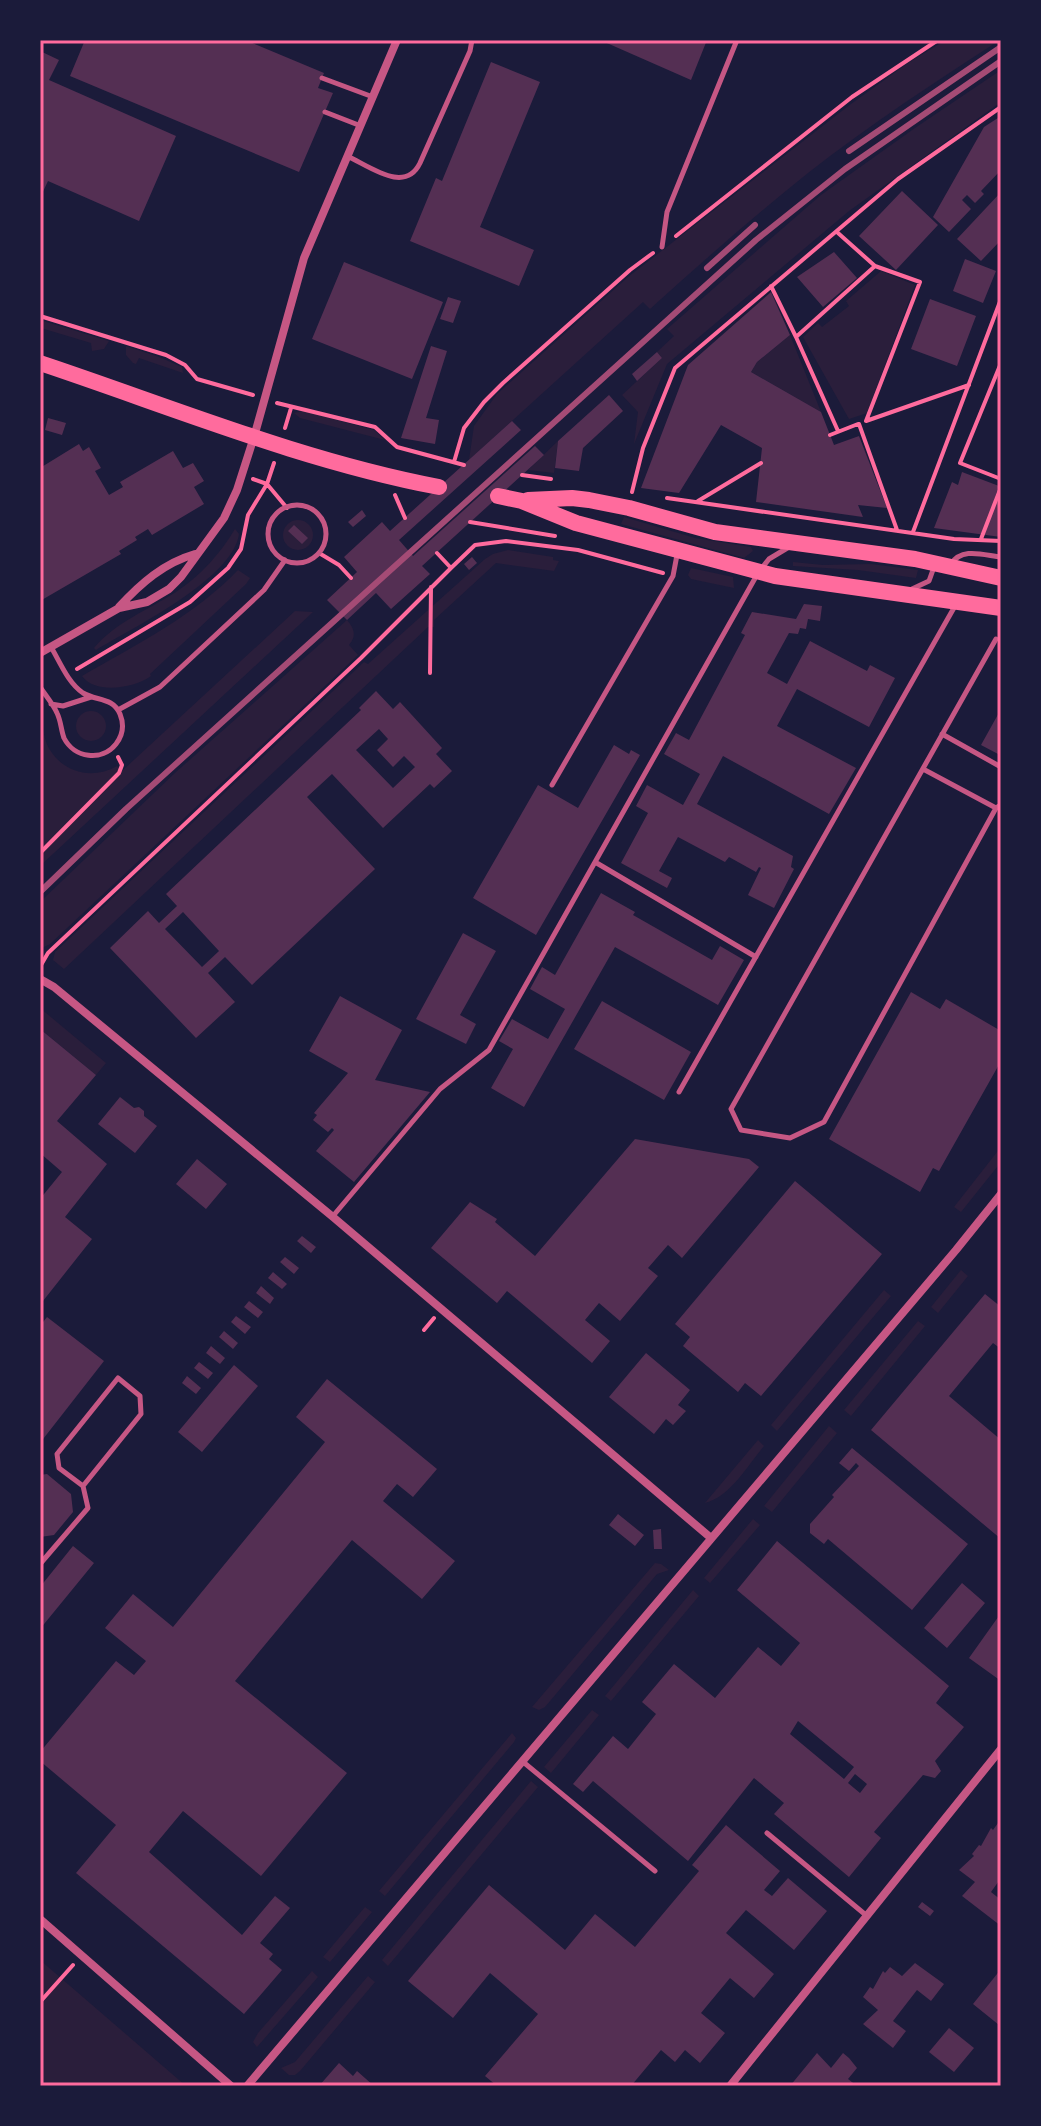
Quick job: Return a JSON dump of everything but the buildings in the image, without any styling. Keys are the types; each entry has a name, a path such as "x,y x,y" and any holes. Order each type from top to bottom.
{"main road":[{"path":"40,363 334,463 439,487"},
{"path":"498,496 522,501 576,523 758,573 1001,608"},
{"path":"522,501 589,500 715,532 942,565 1001,578"}],"street":[{"path":"40,653 119,608 147,602 165,592 181,577 224,518 254,437 304,258 397,40"},
{"path":"119,608 138,587 171,562 196,553"},
{"path":"40,979 54,987 333,1217 711,1538"},
{"path":"247,2086 1001,1194"},
{"path":"730,2086 1001,1749"},
{"path":"40,1919 231,2086"}],"lane":[{"path":"347,156 391,176 404,179 412,176 470,51 472,40"},
{"path":"662,247 667,212 737,40"},
{"path":"322,78 374,97"},
{"path":"325,112 361,126"},
{"path":"287,508 309,508 322,519 326,538 319,553 306,562 285,560 273,550 268,533 275,516 287,508"},
{"path":"333,1217 440,1089 489,1050 758,573 769,559 795,543"},
{"path":"552,785 673,576 677,552"},
{"path":"896,594 926,584 942,565 962,554 1001,557"},
{"path":"118,710 160,687 264,590 285,560"},
{"path":"679,1092 957,602"},
{"path":"922,769 998,806 824,1122 790,1138 741,1130 731,1109 922,769 996,639"},
{"path":"40,687 59,717 65,739 74,750 95,756 113,747 122,731 118,710 106,700 92,697 75,686 51,647"},
{"path":"51,704 63,706 92,697"},
{"path":"942,734 1001,767"},
{"path":"595,862 756,957"},
{"path":"40,1564 88,1508 83,1486 59,1468 57,1454 118,1378 140,1396 141,1414 83,1486"},
{"path":"522,1761 655,1871"},
{"path":"767,1833 867,1916"}],"path":[{"path":"454,462 464,428 492,393 630,270 852,97 938,40"},
{"path":"645,494 632,492 643,448 675,368 838,233 898,179 1001,107"},
{"path":"838,233 875,266 920,282 866,421"},
{"path":"796,337 875,266"},
{"path":"771,286 838,431"},
{"path":"913,532 1001,299"},
{"path":"40,316 166,355 180,361 202,381 265,399"},
{"path":"1001,363 960,463 1001,479"},
{"path":"830,435 969,385"},
{"path":"291,408 307,409 375,427 397,447 464,465"},
{"path":"859,424 897,530"},
{"path":"696,503 761,463"},
{"path":"242,474 267,484 287,508"},
{"path":"981,539 1001,487"},
{"path":"658,496 954,539 1001,541"},
{"path":"470,522 565,538"},
{"path":"40,967 48,953 361,658 475,545 506,541 578,550 673,576"},
{"path":"571,544 578,550"},
{"path":"319,553 339,565 351,578"},
{"path":"437,553 451,568"},
{"path":"430,673 431,587"},
{"path":"40,853 119,773 122,765 113,747"},
{"path":"40,2002 81,1955"}],"shaded area":[{"path":"946,40 1000,40 831,155 650,309 643,302 469,460 474,426 497,394 628,277 851,104"},
{"path":"1001,70 1001,102 849,211 667,364 634,444 638,412 622,395 662,358 657,352 674,336 667,329 821,195"},
{"path":"881,271 915,285 867,413 849,419 803,337 818,323 822,327 849,306 846,301"},
{"path":"40,320 109,341 104,349 92,351 91,343 41,328 40,331"},
{"path":"790,335 821,412 751,372 757,362"},
{"path":"126,346 182,367 183,373 139,358 136,364 133,363 126,355"},
{"path":"303,411 374,430 385,440 300,418 294,413"},
{"path":"558,441 554,473 528,470"},
{"path":"624,517 695,538 751,547 753,551 744,558 621,524"},
{"path":"298,520 309,524 313,535 309,546 298,550 287,546 283,535 287,524"},
{"path":"235,529 239,534 233,551 201,585 96,650 94,648 122,624 193,579 216,556"},
{"path":"508,550 553,557 553,560 559,561 554,571 496,563 434,620 434,627 428,627 64,969 53,960 55,952 364,662 368,664 485,559"},
{"path":"793,562 871,564 918,570 916,578 793,566"},
{"path":"691,568 733,577 734,588 691,579 688,575"},
{"path":"238,570 250,578 246,584 151,676 135,684 106,688 88,682 82,676 184,615"},
{"path":"295,611 313,612 40,866 40,720 48,747 56,758 71,769 98,773 117,766 122,771"},
{"path":"347,620 354,632 349,645 358,655 50,944 40,949 40,902 176,772"},
{"path":"91,711 102,715 106,726 102,737 91,741 80,737 76,726 80,715"},
{"path":"40,1008 106,1063 96,1075 40,1029"},
{"path":"1001,1147 1001,1162 961,1212 954,1207"},
{"path":"961,1270 968,1276 938,1313 931,1307"},
{"path":"884,1290 891,1296 777,1431 771,1425"},
{"path":"918,1321 925,1326 851,1416 844,1410"},
{"path":"829,1426 837,1433 772,1512 764,1506"},
{"path":"758,1440 764,1446 738,1479 723,1494 705,1503"},
{"path":"753,1519 760,1525 710,1583 704,1578"},
{"path":"655,1563 669,1570 657,1574 545,1707 539,1710 532,1707"},
{"path":"693,1590 699,1596 611,1701 605,1696"},
{"path":"592,1710 599,1715 551,1773 544,1767"},
{"path":"512,1733 516,1738 514,1742 385,1896 379,1891"},
{"path":"531,1781 538,1787 388,1966 382,1960"},
{"path":"365,1907 372,1912 330,1962 323,1957"},
{"path":"40,1960 186,2086 40,2086"},
{"path":"312,1971 318,1977 257,2047 253,2042 258,2033"},
{"path":"368,1976 375,1982 300,2071 289,2075 281,2068 295,2062"}],"railway":[{"path":"849,151 1001,47"},
{"path":"40,892 126,809 756,240 845,169 1001,61"},
{"path":"707,268 755,225"}]}
